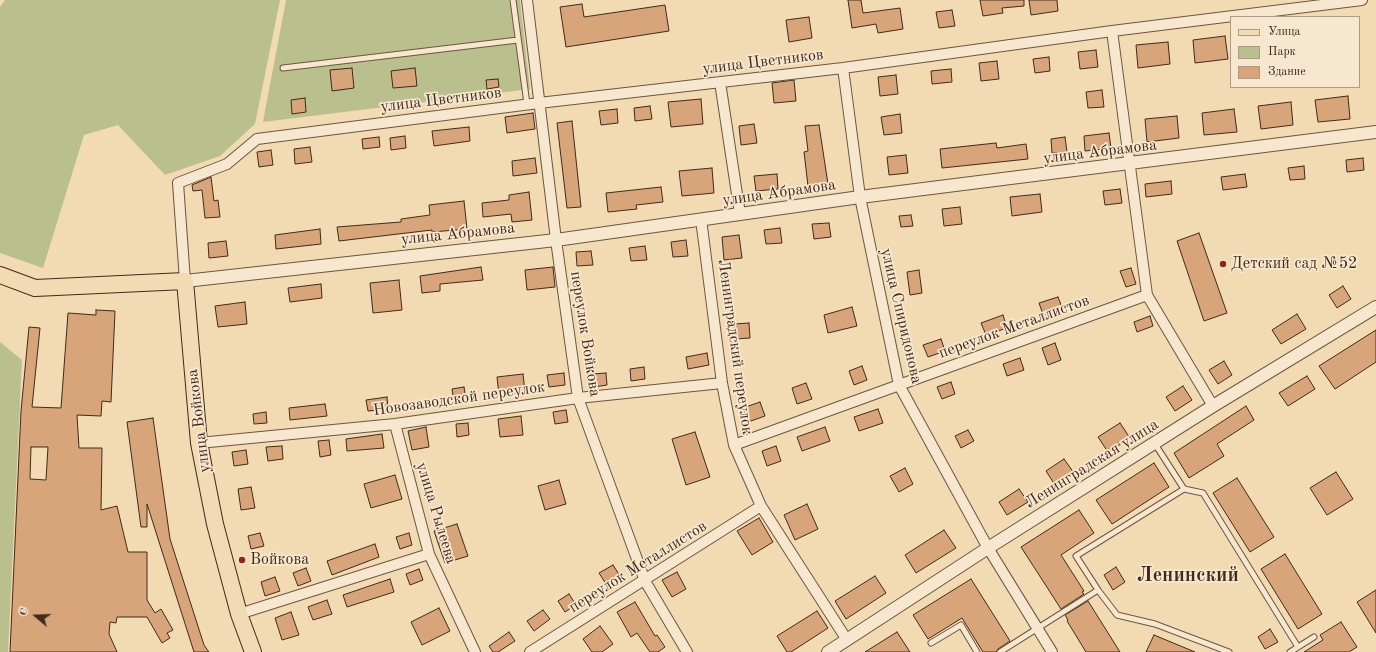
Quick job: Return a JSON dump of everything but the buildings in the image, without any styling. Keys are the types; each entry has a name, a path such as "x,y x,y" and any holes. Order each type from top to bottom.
{"main road":[{"path":"0,274 35,288 185,281"},
{"name":"улица Войкова","path":"185,281 200,442 215,524 239,614 253,652"}],"street":[{"name":"переулок Войкова","path":"527,0 556,240 578,398 645,581 687,652"},
{"name":"улица Цветников","path":"1233,16 1362,0"},
{"name":"улица Цветников","path":"178,183 227,164 257,139 527,104 843,68 1230,16"},
{"path":"1112,31 1147,295 1213,406"},
{"name":"улица Спиридонова","path":"843,68 860,198 899,385 988,548 1052,652"},
{"path":"720,82 740,214"},
{"name":"улица Абрамова","path":"185,281 556,240 860,198 1376,132"},
{"name":"улица Войкова","path":"178,183 185,281"},
{"name":"Ленинградский переулок","path":"701,219 722,383 734,445 761,506 847,640"},
{"name":"переулок Металлистов","path":"734,445 1147,295"},
{"name":"Ленинградская улица","path":"828,652 988,548 1213,406 1376,308"},
{"name":"Новозаводской переулок","path":"200,442 395,424 578,398 722,383"},
{"name":"улица Рылеева","path":"395,424 429,554 475,652"},
{"name":"переулок Металлистов","path":"530,652 645,581 761,506"},
{"path":"239,614 429,554"}],"lane":[{"path":"514,0 527,104"},
{"path":"283,68 518,40"},
{"path":"1155,444 1184,489"},
{"path":"1229,652 1155,624 1116,615 1076,556 1184,489 1203,493 1298,647"},
{"path":"1000,652 1098,590"},
{"path":"931,643 961,625 977,652"},
{"path":"1290,652 1314,637"}],"green space":[{"path":"5,0 280,0 255,124 220,156 165,175 118,125 84,135 43,268 0,253 0,7"},
{"path":"286,0 520,0 530,89 263,122"},
{"path":"0,342 22,360 8,652 0,652"}],"place":[{"name":"Детский сад №52","path":"1223,264"},
{"name":"Войкова","path":"242,560"}],"district":[{"name":"Ленинский","path":"1188,576"}]}
